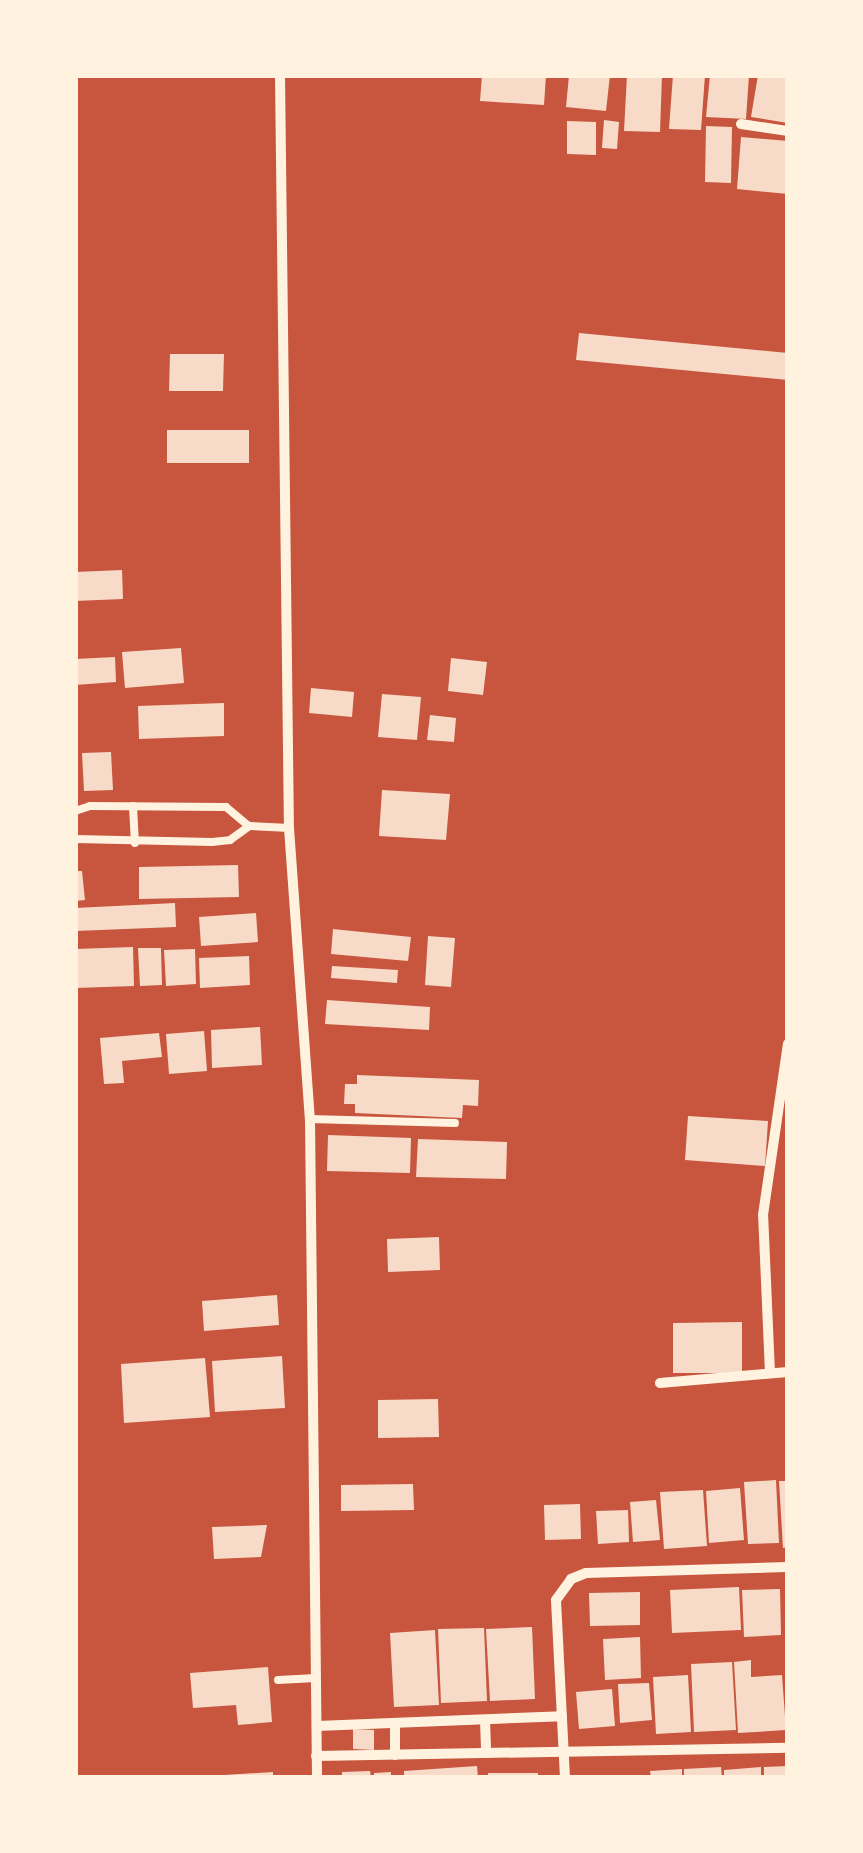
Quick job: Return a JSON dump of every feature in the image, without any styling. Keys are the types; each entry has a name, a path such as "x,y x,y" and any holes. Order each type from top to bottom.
{"street":[{"path":"280,75 289,828 310,1119 317,1778"},
{"path":"742,124 788,130"},
{"path":"770,1373 763,1215 774,1107 788,1044"},
{"path":"774,1107 788,1108"},
{"path":"660,1383 788,1372"},
{"path":"565,1778 556,1600 571,1579 586,1572 788,1567"},
{"path":"317,1726 562,1716"},
{"path":"485,1720 486,1753"},
{"path":"395,1724 395,1756"},
{"path":"316,1756 788,1748"}],"lane":[{"path":"75,811 133,806 232,808 249,826"},
{"path":"133,806 135,843"},
{"path":"75,838 135,843 230,840 249,826 289,828"},
{"path":"310,1119 454,1123"},
{"path":"278,1680 316,1678"}],"building":[{"path":"482,75 546,75 544,105 480,101"},
{"path":"569,75 610,75 606,111 566,107"},
{"path":"627,75 662,75 660,132 624,131"},
{"path":"673,75 705,75 701,130 669,129"},
{"path":"710,75 749,75 746,119 706,117"},
{"path":"758,75 788,75 788,123 751,117"},
{"path":"604,120 619,122 617,149 602,148"},
{"path":"567,121 596,122 596,155 567,154"},
{"path":"706,126 732,127 731,183 705,182"},
{"path":"741,137 788,141 788,194 737,189"},
{"path":"579,333 788,353 788,380 576,360"},
{"path":"170,354 224,354 223,391 169,391"},
{"path":"167,430 249,430 249,463 167,463"},
{"path":"122,570 123,599 75,601 75,572"},
{"path":"181,648 184,683 125,688 122,652"},
{"path":"115,657 116,682 75,685 75,659"},
{"path":"451,658 487,662 483,695 448,691"},
{"path":"311,688 354,692 352,717 309,713"},
{"path":"382,694 421,697 417,740 378,737"},
{"path":"224,703 224,736 139,739 138,706"},
{"path":"430,715 456,718 454,742 427,740"},
{"path":"111,752 113,790 84,791 82,753"},
{"path":"382,790 450,794 446,840 379,836"},
{"path":"238,865 239,897 139,899 139,867"},
{"path":"75,871 82,871 85,900 75,901"},
{"path":"175,903 176,927 75,931 75,908"},
{"path":"256,913 258,942 201,946 199,917"},
{"path":"333,929 411,937 408,961 331,954"},
{"path":"428,936 455,938 451,987 425,985"},
{"path":"133,947 134,986 75,988 75,949"},
{"path":"138,948 161,948 162,985 140,986"},
{"path":"195,949 196,984 166,986 164,950"},
{"path":"249,956 250,985 200,988 199,958"},
{"path":"332,966 398,970 397,983 331,978"},
{"path":"327,1000 430,1007 429,1030 325,1024"},
{"path":"260,1027 262,1065 212,1068 211,1030"},
{"path":"204,1031 207,1071 169,1074 166,1034"},
{"path":"159,1033 162,1057 122,1061 124,1083 104,1084 100,1038"},
{"path":"357,1075 479,1080 478,1106 463,1105 462,1118 355,1113 355,1104 344,1104 345,1084 357,1084"},
{"path":"688,1116 768,1121 765,1166 685,1160"},
{"path":"328,1135 411,1138 410,1173 327,1171"},
{"path":"418,1139 507,1142 506,1179 416,1177"},
{"path":"439,1237 440,1270 388,1272 387,1239"},
{"path":"277,1295 279,1325 204,1331 202,1301"},
{"path":"742,1322 742,1373 673,1373 673,1323"},
{"path":"282,1356 285,1408 215,1412 212,1361"},
{"path":"205,1358 210,1417 124,1423 121,1364"},
{"path":"438,1399 439,1437 378,1438 378,1400"},
{"path":"776,1480 779,1543 748,1544 744,1482"},
{"path":"779,1481 788,1481 788,1547 783,1548"},
{"path":"413,1484 414,1510 341,1511 341,1485"},
{"path":"740,1488 744,1540 709,1543 706,1491"},
{"path":"703,1490 707,1546 664,1549 660,1492"},
{"path":"656,1500 660,1540 633,1542 630,1502"},
{"path":"580,1504 581,1539 545,1540 544,1505"},
{"path":"628,1510 629,1542 598,1544 596,1511"},
{"path":"267,1525 261,1557 214,1559 212,1527"},
{"path":"739,1587 741,1630 672,1633 670,1590"},
{"path":"780,1589 781,1635 744,1637 742,1590"},
{"path":"640,1592 640,1625 590,1626 589,1593"},
{"path":"532,1627 535,1699 490,1701 486,1629"},
{"path":"484,1628 487,1701 441,1703 438,1629"},
{"path":"435,1630 439,1705 394,1707 390,1633"},
{"path":"640,1637 641,1678 605,1680 603,1639"},
{"path":"751,1660 751,1677 782,1675 786,1730 738,1733 734,1662"},
{"path":"732,1662 736,1730 694,1732 691,1664"},
{"path":"268,1667 272,1722 238,1725 236,1705 193,1708 190,1673"},
{"path":"688,1675 691,1732 656,1734 653,1677"},
{"path":"649,1683 652,1720 620,1723 618,1684"},
{"path":"612,1689 615,1726 579,1729 576,1692"},
{"path":"353,1729 374,1730 374,1750 353,1749"},
{"path":"477,1766 478,1778 404,1778 404,1771"},
{"path":"788,1766 788,1778 764,1778 764,1767"},
{"path":"721,1767 722,1778 684,1778 684,1769"},
{"path":"761,1767 761,1778 724,1778 724,1770"},
{"path":"682,1769 682,1778 651,1778 650,1771"},
{"path":"370,1771 371,1778 342,1778 342,1772"},
{"path":"273,1772 273,1778 224,1778 224,1775"},
{"path":"391,1772 391,1778 374,1778 374,1773"},
{"path":"488,1773 538,1773 538,1778 488,1778"}]}
